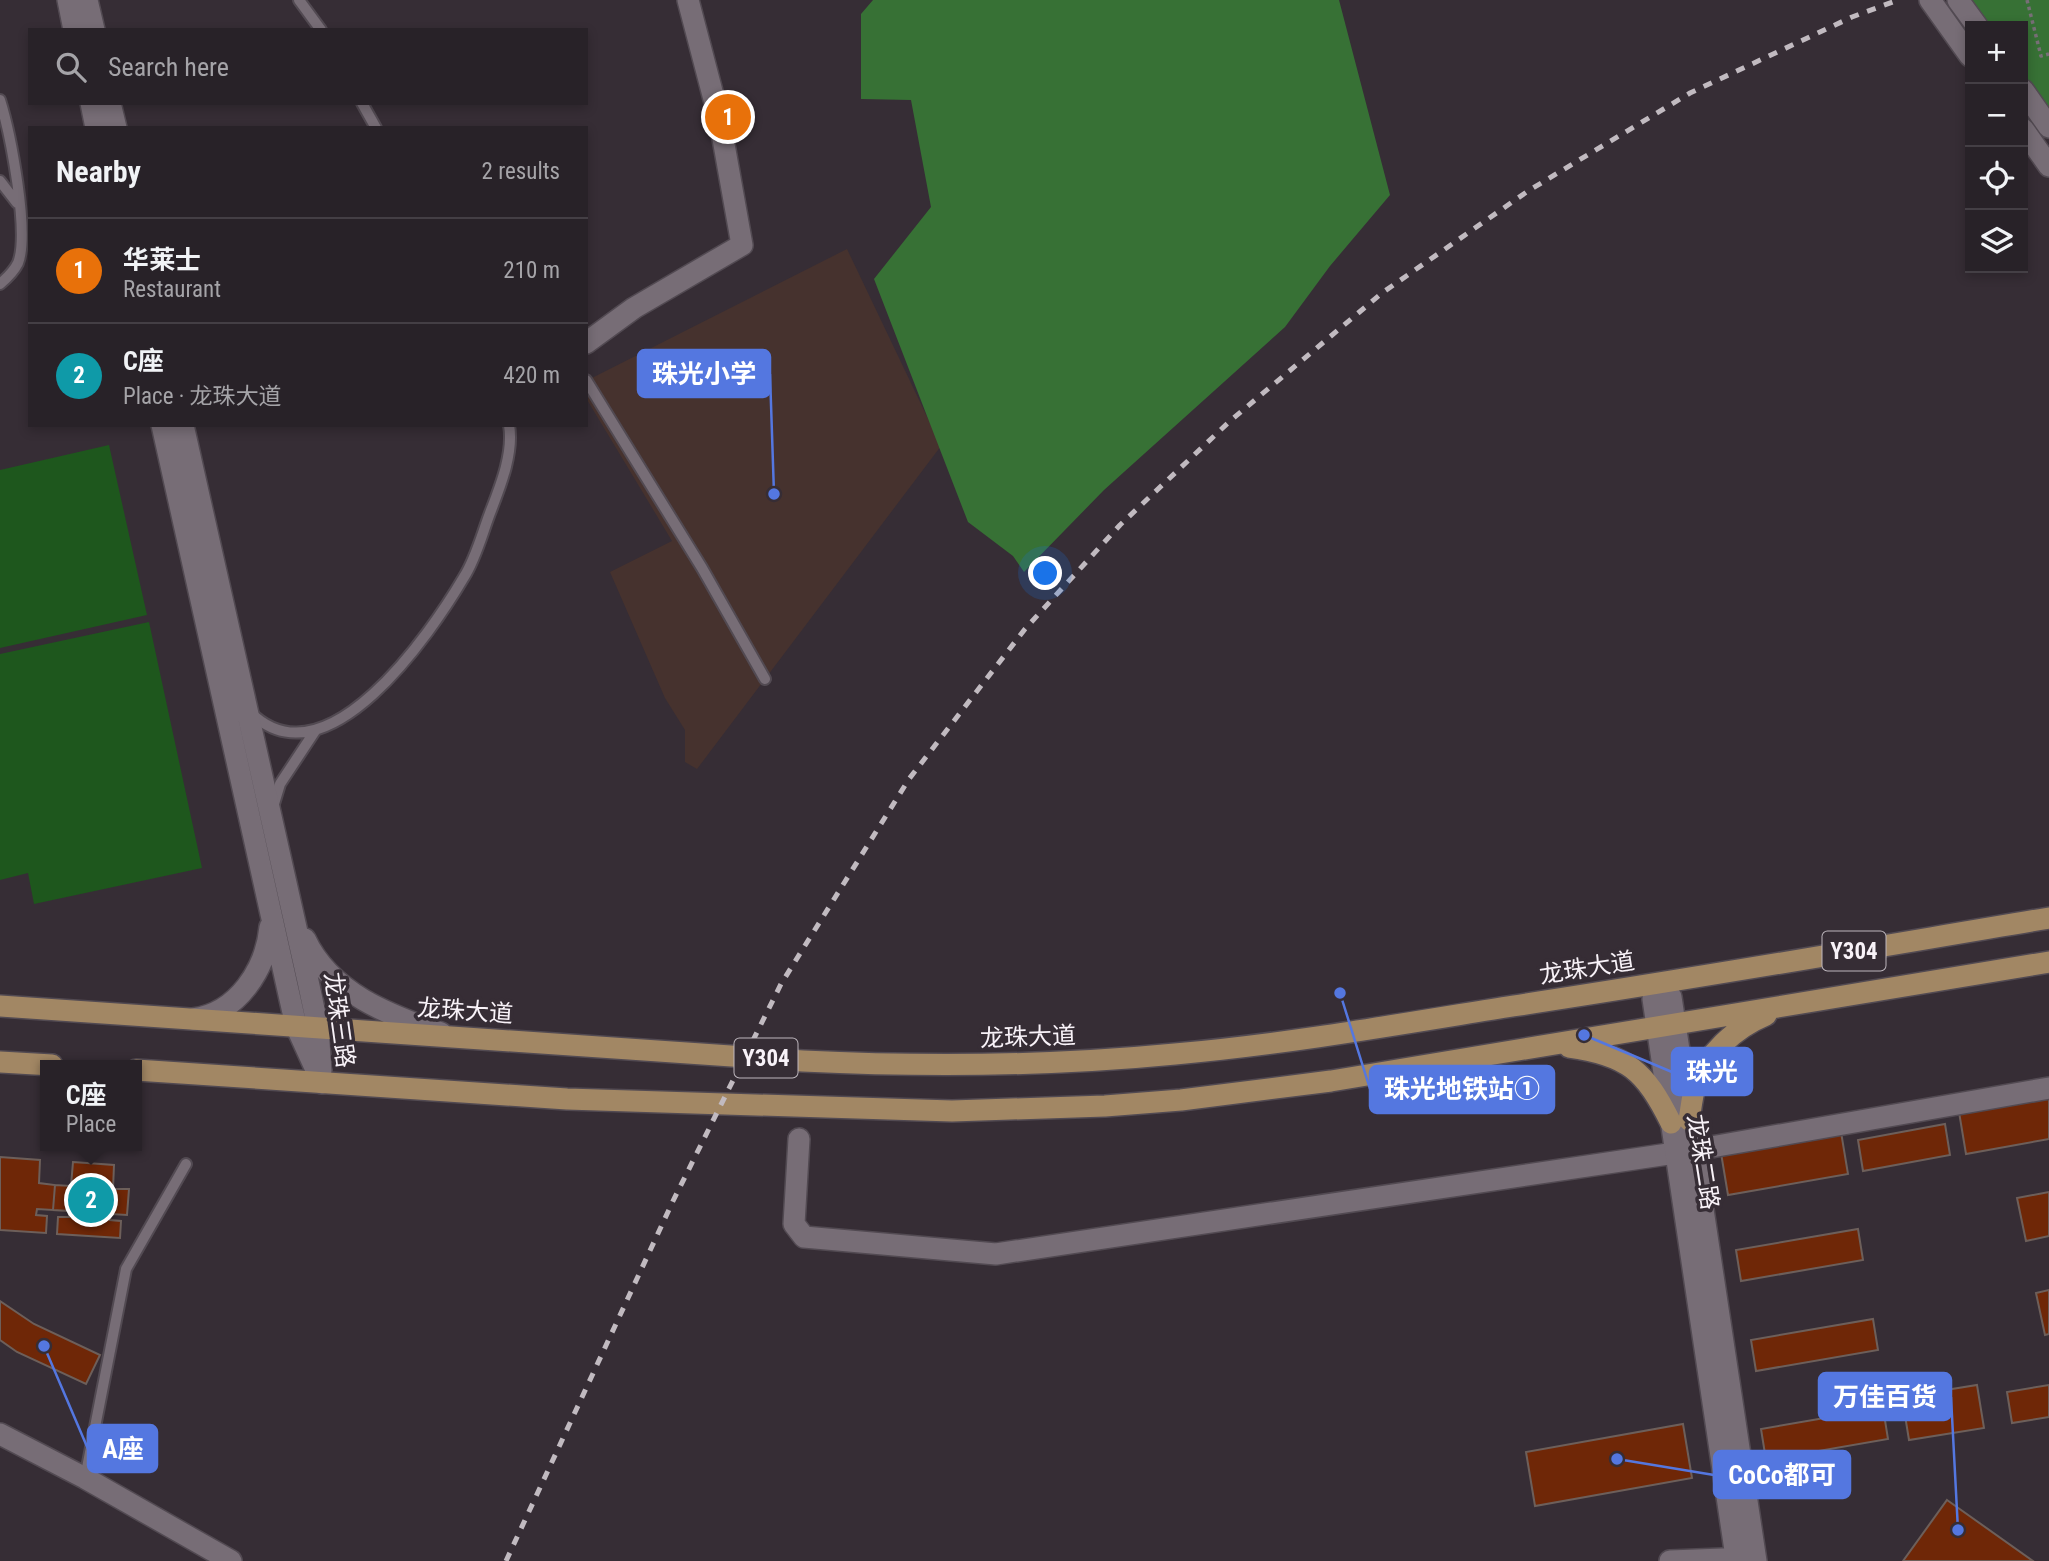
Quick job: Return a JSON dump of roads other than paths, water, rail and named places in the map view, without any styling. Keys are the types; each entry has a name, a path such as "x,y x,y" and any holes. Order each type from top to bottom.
{"main road":[{"name":"龙珠大道","path":"0,1006 840,1063 1040,1063 1251,1046 1660,984 2049,918"},
{"path":"142,1070 567,1099 876,1110 1029,1110 1105,1106 1257,1092 2049,962"},
{"path":"1553,1045 1615,1057 1640,1073 1680,1121 1706,1063 1726,1039 1754,1020 1788,1006"},
{"path":"0,1062 40,1064"}],"street":[{"path":"68,0 75,28"},
{"path":"87,0 94,28"},
{"path":"588,342 634,308 741,245 720,122 688,0"},
{"path":"1930,0 1965,49"},
{"path":"1958,0 1973,21"},
{"path":"2028,97 2049,127"},
{"path":"91,105 96,126"},
{"path":"110,105 116,126"},
{"path":"2028,136 2049,166"},
{"name":"龙珠三路","path":"162,427 296,1026 322,1083"},
{"name":"龙珠三路","path":"183,427 318,1028 322,1083"},
{"path":"292,909 306,943 326,972 349,992 405,1020 453,1037"},
{"path":"192,1019 212,1014 226,1006 256,974 267,949 270,911"},
{"name":"龙珠二路","path":"1660,984 1653,999 1666,1026 1751,1560"},
{"path":"799,1139 794,1224 804,1237 996,1254 1685,1152 2049,1088"},
{"path":"0,1434 85,1478 231,1561"},
{"path":"1671,1561 1751,1560"}],"lane":[{"path":"299,0 320,28"},
{"path":"0,100 10,139 22,235 14,270 0,284"},
{"path":"363,105 375,126"},
{"path":"0,181 19,205"},
{"path":"588,383 702,568 765,679"},
{"path":"247,708 269,726 299,732 315,731 352,712 383,686 411,657 466,575 501,484 511,436 509,427"},
{"path":"271,813 280,784 315,731"},
{"path":"85,1478 126,1269 186,1164"}],"railway":[{"path":"506,1561 673,1201 781,984 909,779 1025,629 1120,525 1230,421 1382,293 1528,191 1690,93 1852,17 1898,0"}],"place":[{"name":"华莱士","path":"728,117"},
{"name":"珠光小学","path":"774,494"},
{"name":"珠光地铁站①","path":"1340,993"},
{"name":"珠光","path":"1584,1035"},
{"name":"C座","path":"91,1200"},
{"name":"A座","path":"44,1346"},
{"name":"CoCo都可","path":"1617,1459"},
{"name":"万佳百货","path":"1958,1530"}]}
